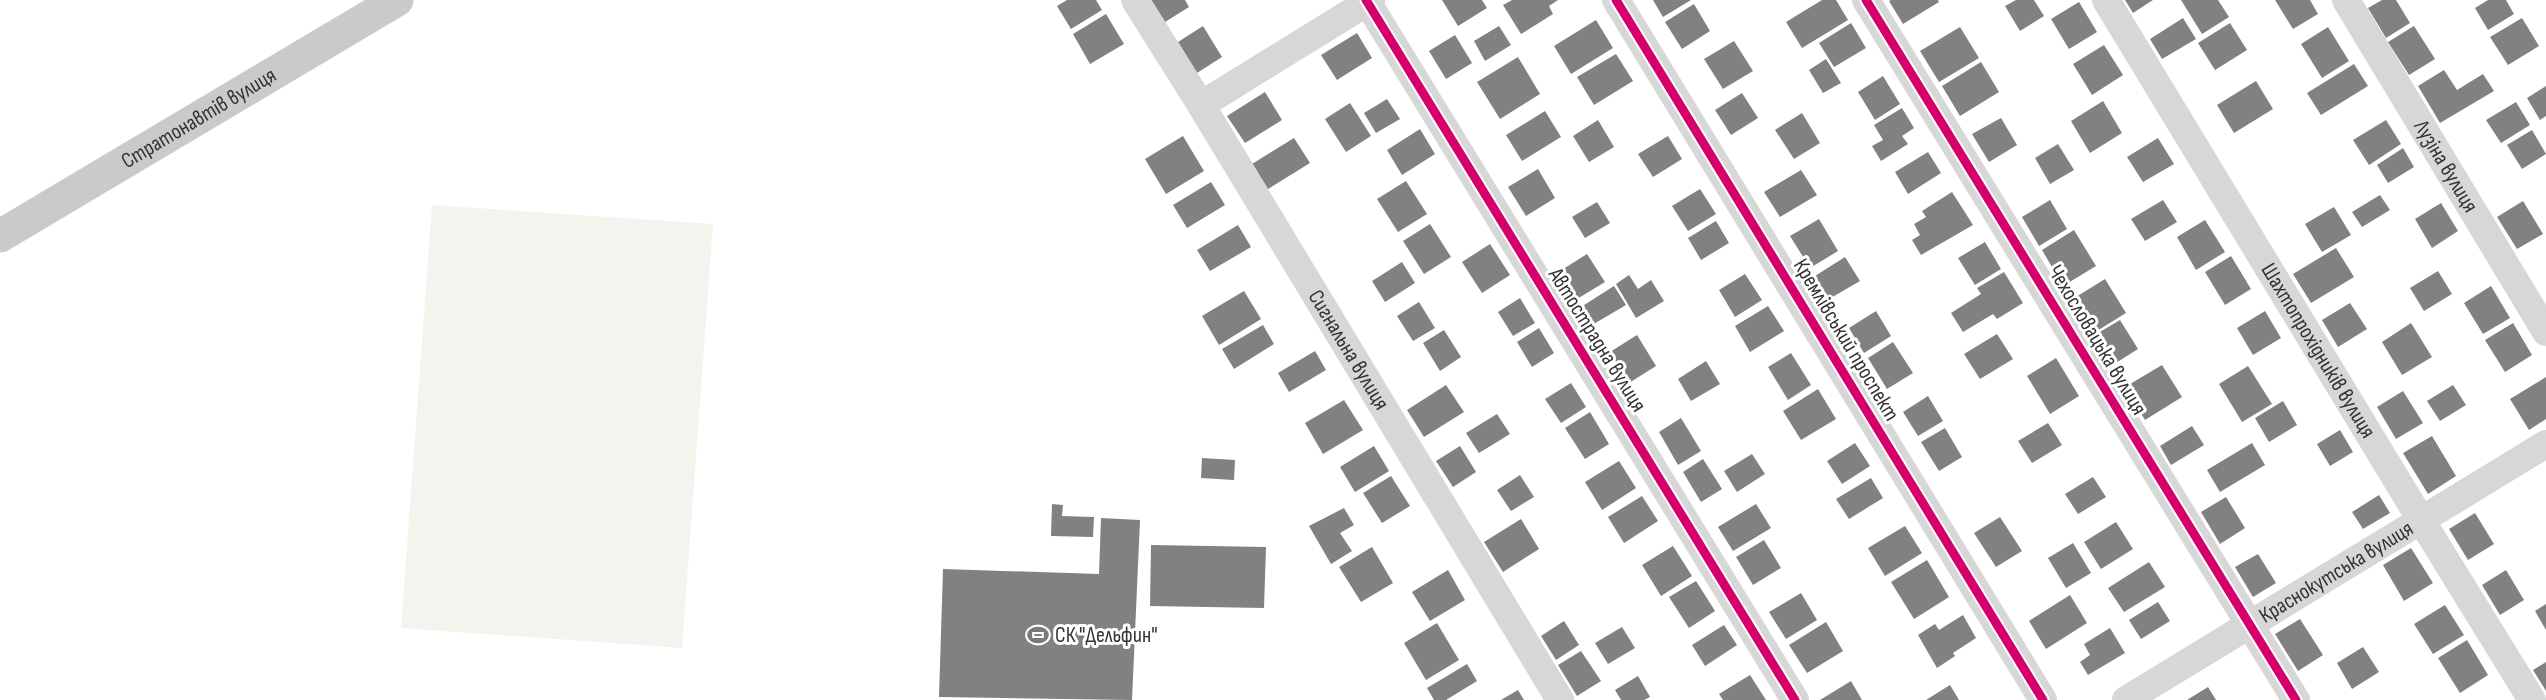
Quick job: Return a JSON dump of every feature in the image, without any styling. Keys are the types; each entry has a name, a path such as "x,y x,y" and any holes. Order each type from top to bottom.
{"main road":[{"name":"Стратонавтів вулиця","path":"0,236 397,0"}],"street":[{"name":"Сигнальна вулиця","path":"1135,0 1201,105 1560,700"},
{"name":"Кремлівський проспект","path":"1616,0 2043,700"},
{"name":"Чехословацька вулиця","path":"1866,0 2296,700"},
{"name":"Шахтопрохідників вулиця","path":"2106,0 2532,700"},
{"name":"Лузіна вулиця","path":"2346,0 2546,332"},
{"path":"1201,105 1368,1"},
{"name":"Автострадна вулиця","path":"1368,1 1795,700"},
{"name":"Краснокутська вулиця","path":"2126,700 2546,444"}],"shaded area":[{"path":"432,205 713,224 682,648 401,628"}],"building":[{"path":"1067,0 1096,0 1102,10 1071,29 1057,6"},
{"path":"1151,0 1185,0 1189,7 1165,22"},
{"path":"1442,0 1482,0 1487,8 1458,26"},
{"path":"1512,0 1558,0 1549,6 1553,14 1521,34 1503,5"},
{"path":"1653,0 1691,0 1663,17"},
{"path":"1822,0 1836,0 1848,20 1802,48 1786,22"},
{"path":"1938,0 1939,2 1903,24 1889,1"},
{"path":"2016,0 2034,0 2044,16 2020,31 2005,6"},
{"path":"2125,0 2153,0 2133,13"},
{"path":"2181,0 2218,0 2229,17 2202,34"},
{"path":"2275,0 2310,0 2318,14 2293,29"},
{"path":"2382,0 2396,0 2410,23 2386,38 2368,8"},
{"path":"2488,0 2506,0 2514,14 2488,30 2475,8"},
{"path":"2079,2 2097,32 2069,49 2051,19"},
{"path":"1694,4 1710,31 1682,49 1665,22"},
{"path":"1106,14 1124,44 1090,64 1073,34"},
{"path":"2183,18 2196,39 2162,59 2150,39"},
{"path":"2522,18 2539,46 2508,65 2490,37"},
{"path":"1596,20 1613,48 1571,74 1554,46"},
{"path":"1851,23 1866,48 1834,67 1819,43"},
{"path":"2230,23 2247,50 2215,70 2198,43"},
{"path":"1203,26 1222,57 1197,73 1178,42"},
{"path":"1499,26 1511,45 1485,61 1474,41"},
{"path":"2414,26 2435,59 2409,75 2388,42"},
{"path":"1960,27 1979,58 1939,82 1920,51"},
{"path":"2328,27 2349,61 2322,78 2301,44"},
{"path":"1357,33 1372,58 1337,80 1321,55"},
{"path":"1455,35 1472,63 1446,79 1429,51"},
{"path":"1734,41 1753,71 1723,89 1704,59"},
{"path":"2104,45 2123,75 2092,95 2073,64"},
{"path":"1616,54 1633,81 1594,105 1577,77"},
{"path":"1518,57 1540,94 1500,119 1477,82"},
{"path":"1826,59 1841,83 1823,93 1809,70"},
{"path":"1981,62 1999,92 1960,116 1942,86"},
{"path":"2354,64 2368,86 2321,115 2307,93"},
{"path":"2444,70 2457,90 2483,74 2494,91 2440,123 2418,86"},
{"path":"1883,76 1900,104 1875,120 1858,92"},
{"path":"2256,81 2273,109 2234,133 2217,105"},
{"path":"2546,86 2546,116 2540,120 2527,98"},
{"path":"1265,92 1282,120 1245,143 1227,116"},
{"path":"1742,93 1758,118 1731,135 1715,110"},
{"path":"1387,99 1400,119 1376,133 1364,113"},
{"path":"2103,101 2122,133 2090,153 2071,121"},
{"path":"2516,102 2530,125 2501,143 2486,120"},
{"path":"1350,103 1371,136 1346,152 1325,119"},
{"path":"1902,108 1914,128 1902,136 1908,144 1881,161 1872,146 1883,140 1874,125"},
{"path":"1545,111 1561,137 1522,161 1506,135"},
{"path":"1802,113 1820,143 1794,159 1775,130"},
{"path":"2001,118 2017,145 1989,162 1972,134"},
{"path":"1598,120 1614,147 1589,162 1573,136"},
{"path":"2386,120 2401,144 2369,165 2353,140"},
{"path":"1420,129 1435,154 1402,175 1387,150"},
{"path":"2532,130 2546,154 2522,169 2507,145"},
{"path":"1183,136 1204,171 1166,194 1145,159"},
{"path":"1668,136 1682,159 1653,177 1638,154"},
{"path":"1294,138 1310,163 1268,189 1252,164"},
{"path":"2158,138 2174,164 2143,182 2127,157"},
{"path":"2058,144 2074,170 2050,184 2035,158"},
{"path":"2403,148 2414,167 2388,183 2377,165"},
{"path":"1928,152 1941,173 1908,194 1895,172"},
{"path":"1538,169 1555,198 1526,216 1508,187"},
{"path":"1801,170 1817,195 1780,217 1764,192"},
{"path":"1406,181 1427,214 1398,232 1377,199"},
{"path":"1211,182 1225,205 1187,228 1173,205"},
{"path":"1700,189 1716,214 1688,231 1672,206"},
{"path":"1952,192 1973,225 1921,255 1912,240 1920,235 1914,224 1926,217 1922,211"},
{"path":"2380,195 2390,210 2362,227 2352,212"},
{"path":"2050,200 2067,229 2039,246 2022,217"},
{"path":"2163,200 2177,222 2145,241 2131,219"},
{"path":"2523,201 2543,234 2517,249 2497,217"},
{"path":"1597,202 1610,223 1585,238 1572,217"},
{"path":"2441,203 2458,231 2432,248 2415,219"},
{"path":"2334,207 2351,235 2322,252 2305,224"},
{"path":"1819,219 1838,251 1810,268 1790,236"},
{"path":"2205,220 2225,252 2196,270 2177,237"},
{"path":"1716,221 1729,243 1701,260 1688,238"},
{"path":"1430,224 1451,257 1424,274 1403,241"},
{"path":"1238,225 1251,247 1210,271 1197,250"},
{"path":"2074,230 2096,266 2063,286 2042,250"},
{"path":"1985,242 2001,269 1975,285 1958,258"},
{"path":"1490,244 1510,275 1482,293 1462,262"},
{"path":"2336,248 2354,277 2311,303 2293,274"},
{"path":"1587,254 1605,282 1577,299 1560,271"},
{"path":"2231,256 2251,289 2225,305 2205,272"},
{"path":"1845,257 1860,281 1829,299 1815,276"},
{"path":"1402,262 1415,283 1385,302 1372,281"},
{"path":"2438,271 2452,294 2424,311 2410,288"},
{"path":"2004,272 2023,303 1997,319 1993,314 1963,332 1951,313 1981,294 1977,288"},
{"path":"1745,274 1762,300 1735,317 1719,290"},
{"path":"1629,275 1638,289 1651,280 1664,301 1636,318 1616,284"},
{"path":"2105,279 2126,313 2092,334 2071,300"},
{"path":"1614,286 1626,305 1592,325 1581,307"},
{"path":"2491,286 2510,318 2483,334 2464,303"},
{"path":"1244,291 1261,319 1219,345 1202,316"},
{"path":"1520,298 1535,323 1513,336 1498,312"},
{"path":"1419,302 1435,328 1413,341 1397,316"},
{"path":"2350,303 2367,329 2338,347 2322,320"},
{"path":"1768,306 1784,331 1750,352 1735,326"},
{"path":"1876,311 1891,336 1864,353 1849,328"},
{"path":"2265,311 2281,338 2253,355 2237,328"},
{"path":"2120,320 2138,349 2111,366 2093,336"},
{"path":"2411,323 2432,357 2402,375 2382,342"},
{"path":"2513,323 2532,355 2505,372 2485,340"},
{"path":"1263,325 1274,344 1234,369 1222,349"},
{"path":"1539,328 1554,353 1532,367 1517,342"},
{"path":"1444,330 1461,357 1440,371 1423,343"},
{"path":"1997,334 2013,359 1980,379 1964,354"},
{"path":"1637,335 1656,366 1629,383 1610,352"},
{"path":"1893,342 1913,373 1887,389 1868,358"},
{"path":"1315,351 1326,370 1289,392 1278,373"},
{"path":"1791,353 1811,385 1788,400 1768,367"},
{"path":"2056,358 2079,396 2050,414 2027,376"},
{"path":"1706,361 1720,384 1691,401 1678,379"},
{"path":"2162,365 2182,397 2145,420 2125,387"},
{"path":"2248,366 2272,404 2242,422 2219,384"},
{"path":"2546,377 2546,419 2529,430 2510,399"},
{"path":"1571,383 1586,407 1561,423 1545,399"},
{"path":"1446,385 1464,412 1424,437 1407,410"},
{"path":"2453,385 2466,405 2440,421 2427,401"},
{"path":"1818,389 1836,419 1801,440 1783,411"},
{"path":"2403,391 2423,423 2396,439 2377,407"},
{"path":"1928,396 1943,421 1918,436 1903,412"},
{"path":"1344,400 1363,430 1323,454 1305,423"},
{"path":"2283,401 2297,425 2269,442 2255,418"},
{"path":"1590,412 1609,444 1585,459 1565,428"},
{"path":"1497,414 1510,434 1479,453 1466,433"},
{"path":"1681,418 1701,451 1678,465 1659,432"},
{"path":"2048,423 2062,445 2032,463 2018,441"},
{"path":"2192,426 2204,445 2171,465 2160,446"},
{"path":"1945,428 1962,457 1939,471 1921,442"},
{"path":"2340,430 2353,452 2330,466 2317,444"},
{"path":"2432,436 2456,476 2428,494 2403,453"},
{"path":"1855,443 1870,466 1842,484 1827,461"},
{"path":"2252,443 2265,465 2220,492 2207,470"},
{"path":"1374,446 1389,471 1355,492 1340,467"},
{"path":"1460,446 1476,472 1453,487 1436,461"},
{"path":"1752,454 1765,474 1737,492 1724,471"},
{"path":"1202,458 1235,460 1234,480 1201,478"},
{"path":"1703,459 1722,489 1701,502 1683,472"},
{"path":"1619,461 1636,488 1602,510 1585,482"},
{"path":"1520,475 1534,497 1511,511 1497,490"},
{"path":"1391,476 1410,506 1382,523 1363,493"},
{"path":"2093,477 2106,497 2078,514 2065,494"},
{"path":"1871,478 1883,498 1849,519 1836,499"},
{"path":"2379,495 2390,513 2363,529 2352,512"},
{"path":"1642,496 1658,521 1624,543 1608,517"},
{"path":"2226,497 2245,528 2220,544 2201,512"},
{"path":"1052,504 1063,505 1062,516 1094,517 1093,537 1051,536"},
{"path":"1756,504 1771,528 1733,551 1718,527"},
{"path":"1344,508 1354,525 1340,533 1352,551 1331,564 1309,526"},
{"path":"2475,513 2494,544 2468,560 2449,529"},
{"path":"2000,517 2022,551 1996,567 1974,533"},
{"name":"СК \"Дельфин\"","path":"1101,518 1140,520 1132,700 939,697 943,569 1099,574"},
{"path":"1521,519 1539,549 1503,572 1484,542"},
{"path":"2116,522 2133,549 2101,569 2084,542"},
{"path":"1905,526 1922,553 1885,576 1868,548"},
{"path":"1764,540 1781,568 1753,585 1736,557"},
{"path":"2073,543 2091,573 2066,588 2048,558"},
{"path":"1151,545 1266,547 1264,608 1150,606"},
{"path":"1673,546 1692,576 1661,596 1642,565"},
{"path":"1372,547 1393,583 1361,602 1339,567"},
{"path":"2411,548 2433,583 2404,601 2383,565"},
{"path":"2258,554 2276,583 2253,597 2235,567"},
{"path":"1927,560 1949,597 1914,619 1891,582"},
{"path":"2149,562 2165,587 2124,612 2108,588"},
{"path":"1448,570 1465,600 1430,621 1412,592"},
{"path":"2506,570 2524,600 2500,615 2482,585"},
{"path":"1696,581 1715,611 1689,628 1669,597"},
{"path":"1801,593 1817,620 1786,639 1769,612"},
{"path":"2070,595 2087,623 2046,649 2029,621"},
{"path":"2158,602 2170,621 2141,639 2129,620"},
{"path":"2546,604 2546,630 2535,611"},
{"path":"2445,605 2464,635 2433,654 2414,624"},
{"path":"1963,615 1976,638 1953,653 1955,656 1937,668 1918,635 1935,624 1939,630"},
{"path":"2300,619 2323,655 2298,671 2275,634"},
{"path":"1564,621 1579,645 1556,660 1541,636"},
{"path":"1826,622 1843,651 1807,673 1789,645"},
{"path":"1437,623 1459,660 1426,680 1404,643"},
{"path":"1724,625 1737,645 1705,666 1692,645"},
{"path":"1622,627 1635,648 1608,664 1595,643"},
{"path":"2110,628 2125,653 2088,675 2080,662 2090,655 2084,644"},
{"path":"2467,640 2488,675 2460,693 2438,658"},
{"path":"2363,647 2379,672 2352,689 2337,663"},
{"path":"1581,651 1601,681 1577,696 1558,665"},
{"path":"2546,662 2546,691 2533,670"},
{"path":"1467,664 1477,681 1446,700 1434,700 1427,688"},
{"path":"1750,675 1766,700 1723,700 1719,694"},
{"path":"1638,676 1650,697 1644,700 1621,700 1615,690"},
{"path":"1851,681 1862,700 1820,700"},
{"path":"1950,685 1959,700 1926,700"},
{"path":"2208,687 2216,700 2187,700"},
{"path":"1518,690 1524,700 1501,700"}],"cycle path":[{"path":"1366,0 1795,700"},
{"path":"1616,0 2043,700"},
{"path":"1866,0 2296,700"}],"place":[{"name":"СК \"Дельфин\"","path":"1038,635"}]}
